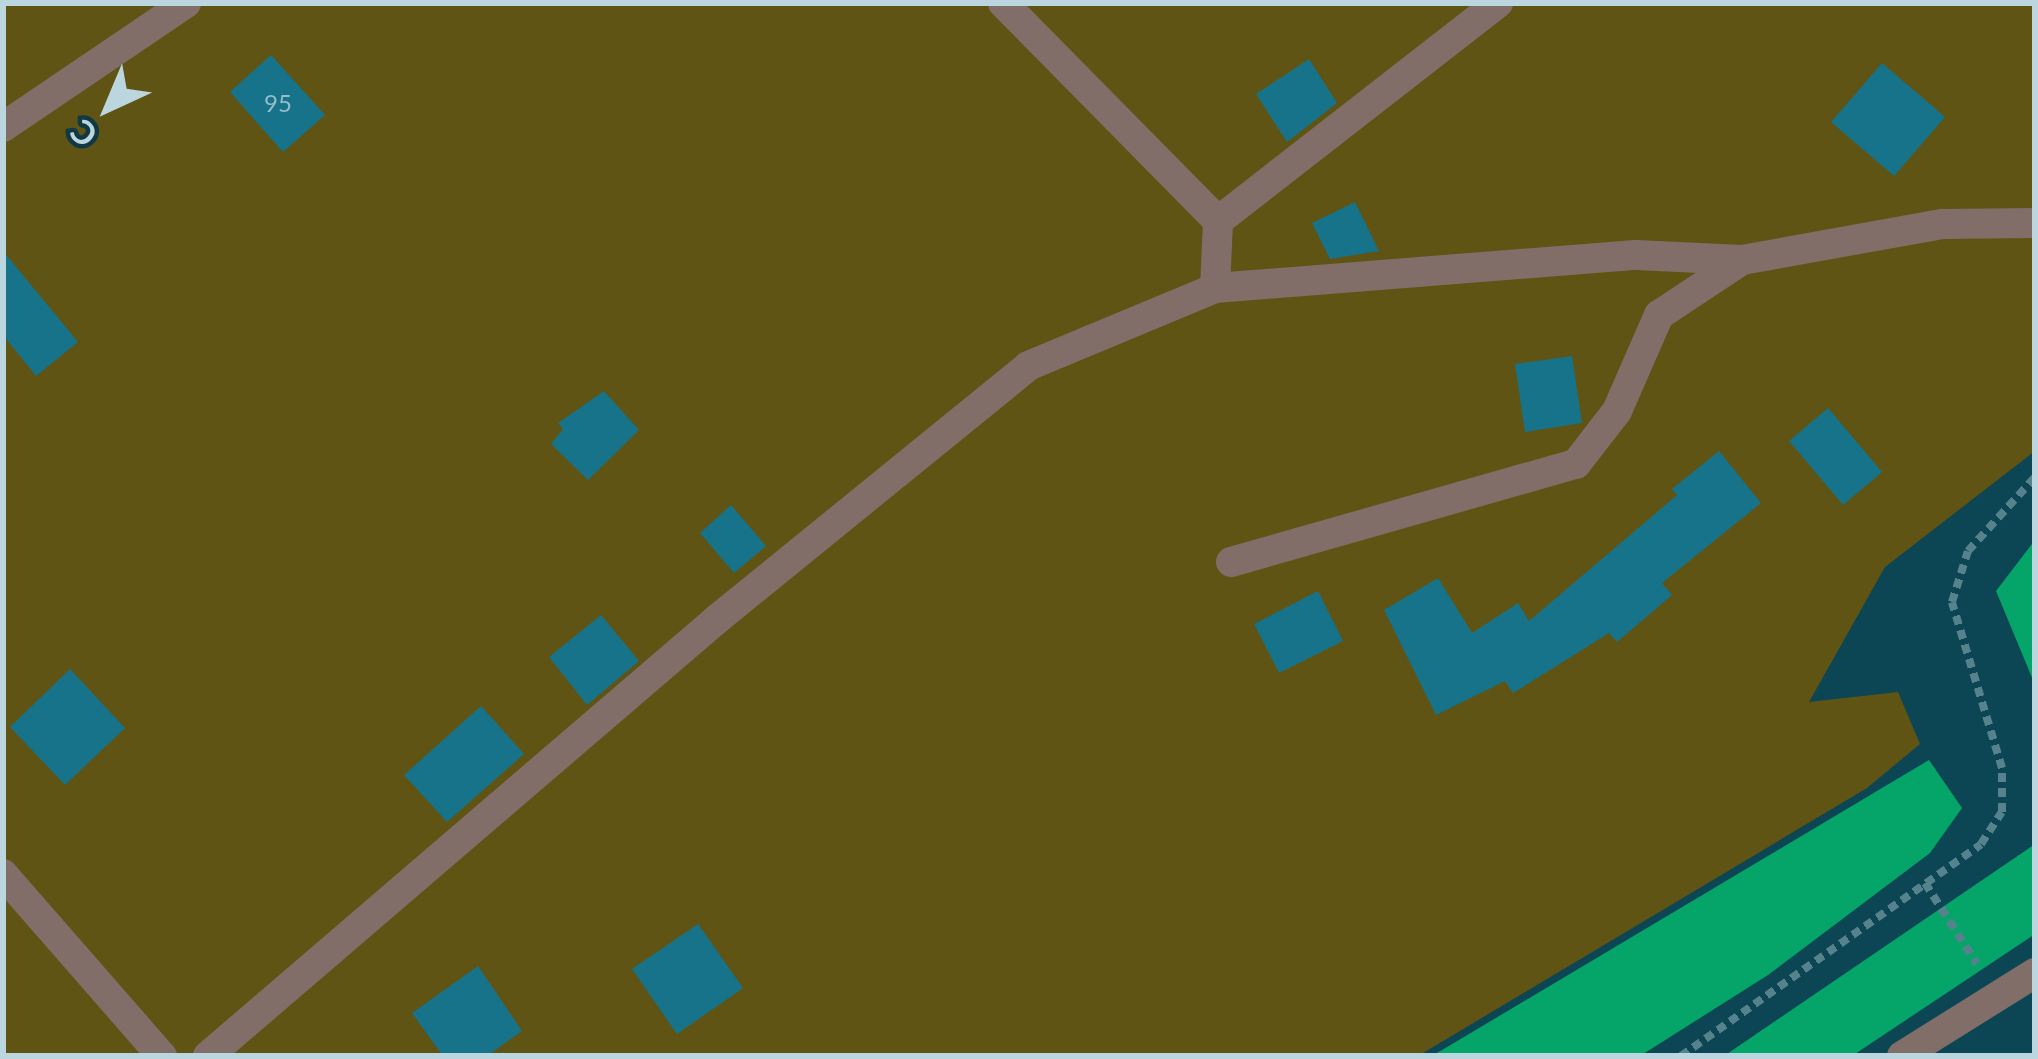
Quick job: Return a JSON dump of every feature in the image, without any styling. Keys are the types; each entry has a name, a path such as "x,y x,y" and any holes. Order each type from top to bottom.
{"lane":[{"path":"3,127 186,3"},
{"path":"1004,3 1218,221 1215,288"},
{"path":"1218,221 1498,3"},
{"path":"208,1056 716,620 1028,366 1215,288 1636,254 1742,260 1943,224 2035,223"},
{"path":"1231,562 1576,464 1617,411 1659,315 1742,260"},
{"path":"3,874 163,1056"},
{"path":"1902,1056 2035,973"}],"path":[{"path":"1681,1056 1981,844 2002,812 2002,768 1952,602 1968,551 2035,477"},
{"path":"1925,884 1974,961"}],"shaded area":[{"path":"3,3 2035,3 2035,451 1885,567 1809,702 1898,692 1920,744 1867,788 1418,1056 3,1056"},
{"path":"2035,540 2035,685 1996,591"},
{"path":"1929,760 1962,808 1930,853 1768,975 1640,1056 1432,1056"},
{"path":"2035,844 2035,934 1852,1056 1724,1056"}],"building":[{"path":"271,55 325,115 283,152 230,92"},
{"path":"1309,59 1337,103 1287,142 1256,94"},
{"path":"1882,63 1945,117 1894,176 1831,122"},
{"path":"1355,202 1379,251 1330,259 1312,223"},
{"path":"3,251 78,342 36,376 3,335"},
{"path":"1572,356 1582,423 1525,432 1515,364"},
{"path":"604,391 639,430 588,480 551,444 563,429 558,423"},
{"path":"1828,408 1882,472 1843,505 1789,441"},
{"path":"1719,451 1761,503 1662,583 1672,595 1617,642 1609,633 1513,693 1505,681 1436,715 1384,610 1438,578 1472,633 1518,603 1529,621 1677,495 1672,489"},
{"path":"731,505 766,546 734,573 700,533"},
{"path":"1318,591 1343,641 1279,673 1254,624"},
{"path":"601,615 639,661 587,705 549,657"},
{"path":"70,669 125,728 65,785 10,727"},
{"path":"481,706 524,754 447,822 404,775"},
{"path":"698,924 743,988 677,1034 632,969"},
{"path":"478,966 522,1031 487,1056 443,1056 412,1013"}]}
